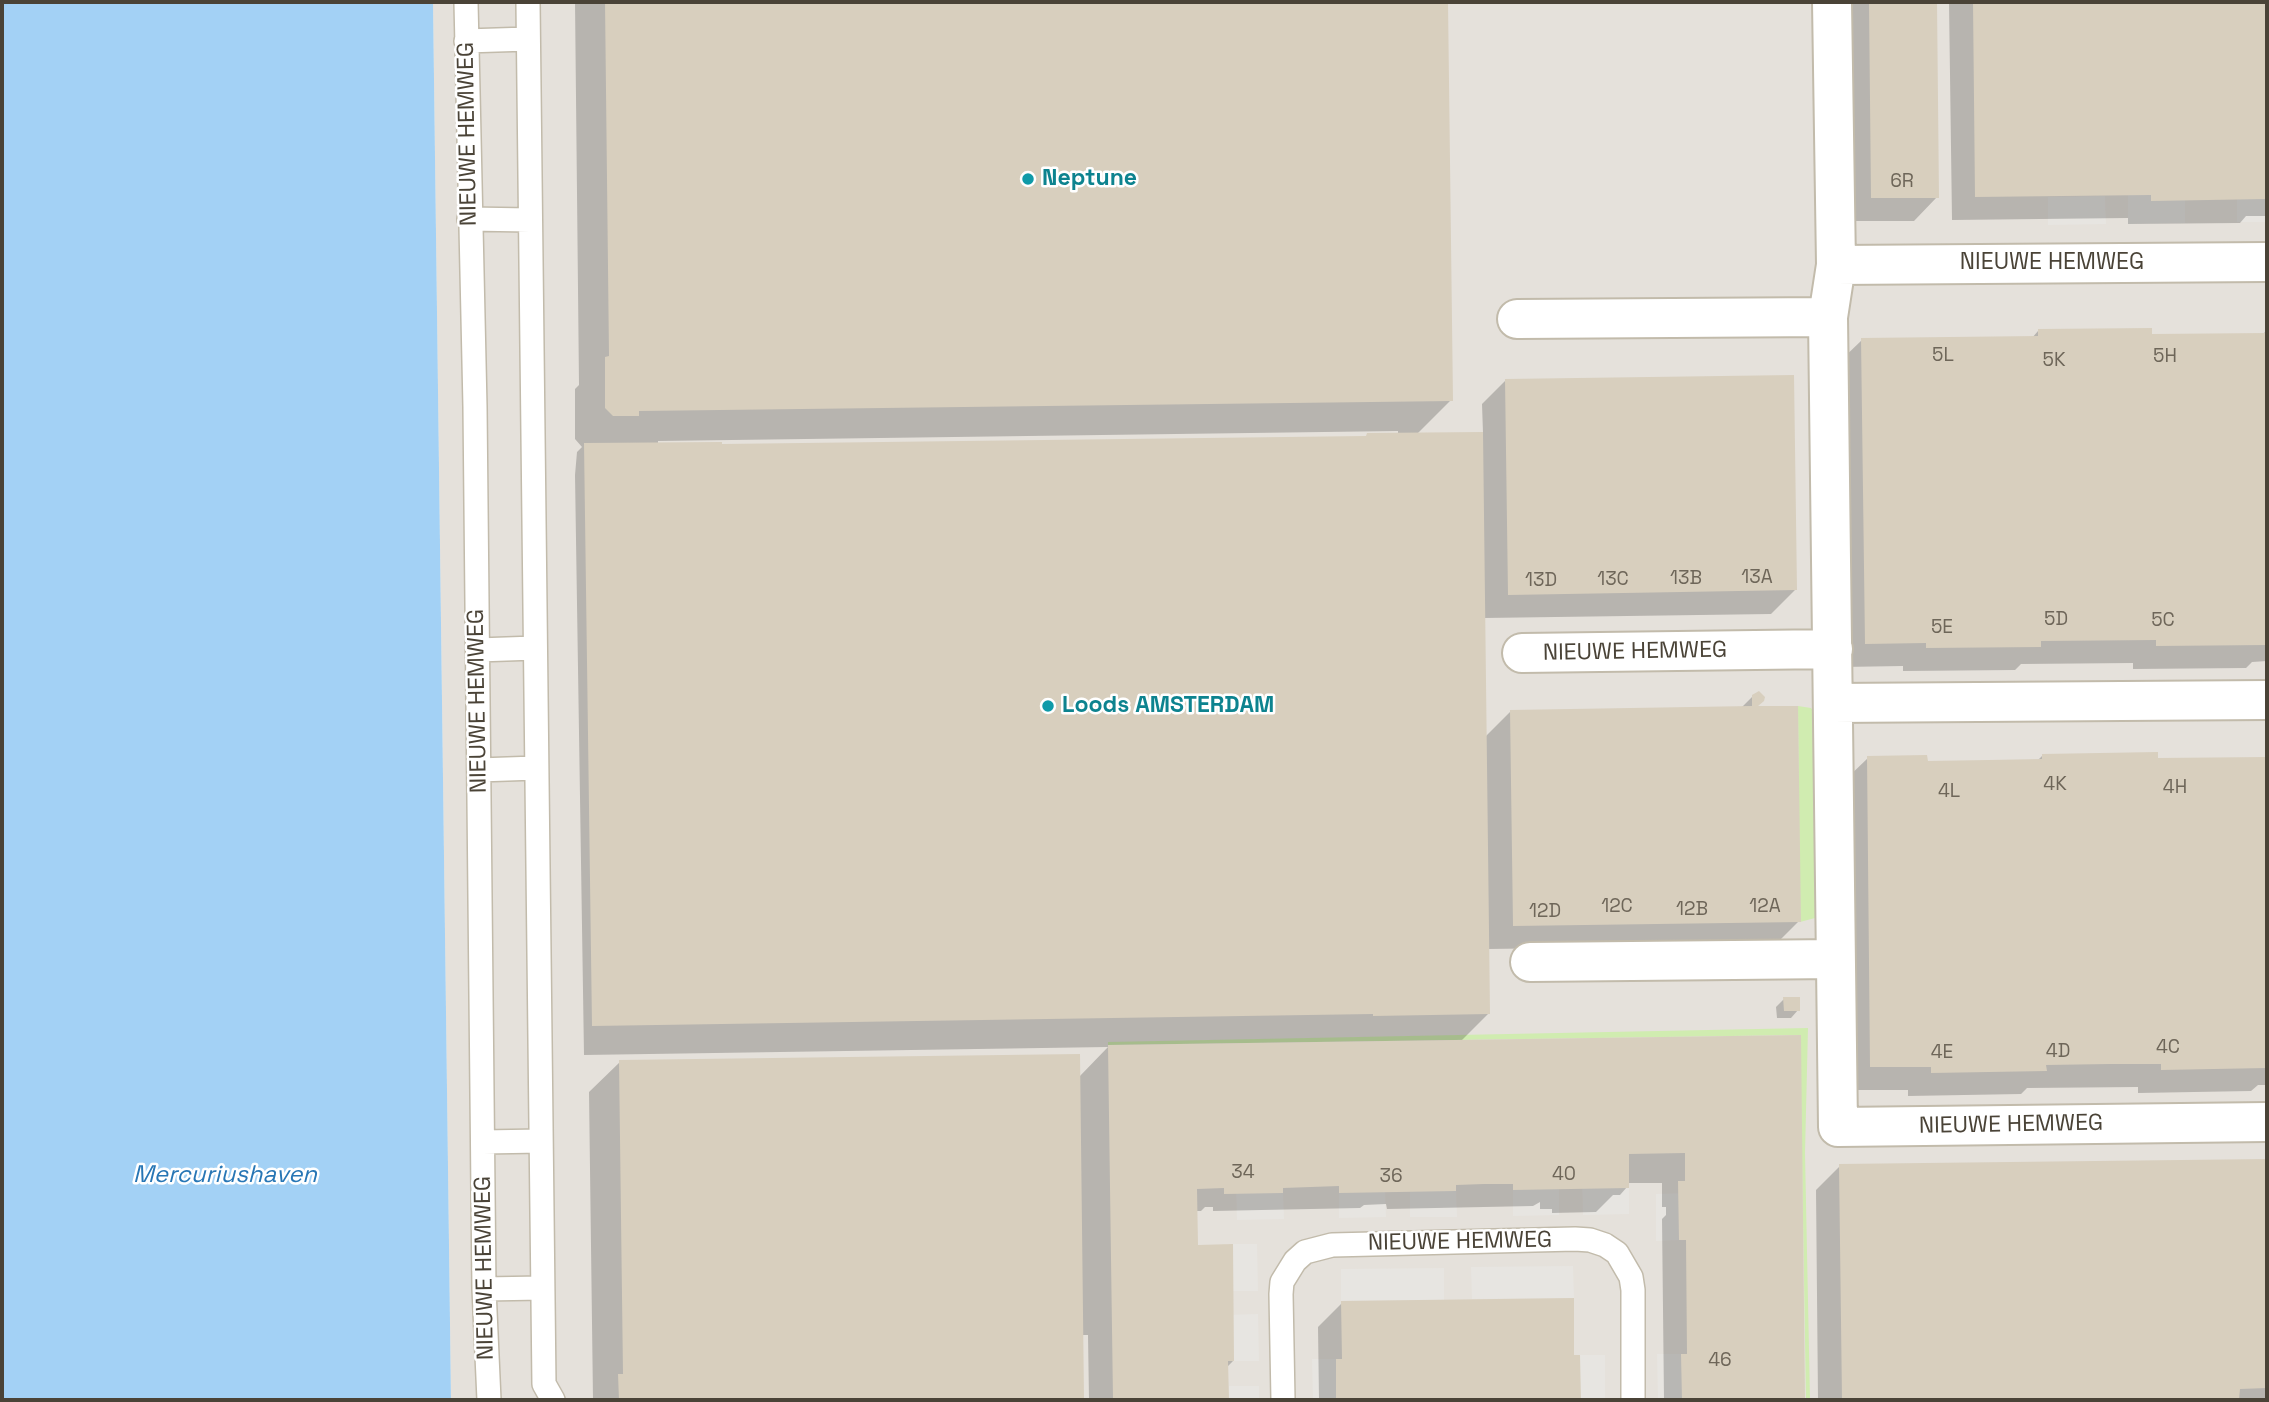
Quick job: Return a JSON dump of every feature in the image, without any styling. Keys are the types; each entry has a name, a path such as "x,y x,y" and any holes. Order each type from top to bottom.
{"street":[{"name":"NIEUWE HEMWEG","path":"1832,2 1836,265 1828,317 1838,1127 2267,1122"},
{"name":"NIEUWE HEMWEG","path":"1836,265 2267,262"},
{"path":"1517,320 1828,317"},
{"name":"NIEUWE HEMWEG","path":"1522,653 1833,649"},
{"path":"1833,703 2267,700"},
{"path":"1530,962 1835,959"}],"lane":[{"name":"NIEUWE HEMWEG","path":"466,2 475,407 484,1289 489,1400"},
{"path":"528,2 542,1289 544,1384 553,1400"},
{"path":"466,41 528,39"},
{"path":"469,219 530,220"},
{"path":"478,650 535,648"},
{"path":"479,770 536,768"},
{"path":"483,1142 541,1141"},
{"name":"NIEUWE HEMWEG","path":"1283,1400 1280,1294 1287,1271 1305,1252 1332,1245 1575,1240 1590,1240 1605,1245 1617,1253 1626,1264 1631,1277 1633,1400"},
{"path":"484,1289 542,1289"}],"shaded area":[{"path":"433,2 2267,2 2267,1400 451,1400"},
{"path":"2185,194 2185,223 2128,224 2128,195"},
{"path":"2237,194 2267,194 2267,222 2237,222"},
{"path":"2105,196 2106,224 2048,225 2048,197"},
{"path":"1629,1182 1629,1214 1583,1215 1582,1183"},
{"path":"1559,1183 1559,1215 1513,1216 1513,1184"},
{"path":"1385,1185 1386,1217 1339,1218 1339,1186"},
{"path":"1456,1185 1457,1217 1410,1217 1410,1186"},
{"path":"1236,1188 1283,1188 1284,1219 1237,1220"},
{"path":"1685,1193 1686,1240 1656,1241 1656,1194"},
{"path":"1226,1244 1257,1244 1258,1291 1227,1291"},
{"path":"1573,1266 1574,1298 1472,1299 1471,1267"},
{"path":"1444,1268 1444,1300 1341,1301 1341,1269"},
{"path":"1258,1314 1259,1361 1228,1361 1227,1315"},
{"path":"1657,1354 1687,1354 1688,1400 1658,1400"},
{"path":"1574,1355 1605,1355 1605,1400 1575,1400"},
{"path":"1312,1359 1342,1359 1343,1400 1313,1400"},
{"path":"1229,1386 1259,1386 1259,1400 1229,1400"}],"green space":[{"path":"1798,706 1811,708 1816,714 1818,911 1815,918 1800,922"},
{"path":"1808,1028 1805,1153 1810,1400 1806,1400 1800,1035 1108,1045 1108,1042"}],"water":[{"name":"Mercuriushaven","path":"2,2 433,2 451,1400 2,1400"}],"building":[{"name":"Neptune","path":"605,2 1448,2 1453,401 639,411 639,416 613,416 605,408 605,357 609,356"},
{"path":"1869,2 1937,2 1939,198 1871,198"},
{"path":"1973,2 2267,2 2266,199 2151,201 2151,195 1975,197"},
{"path":"2152,328 2152,334 2267,333 2267,645 2156,646 2156,640 2041,641 2041,647 1926,648 1926,643 1865,644 1861,338 2038,336 2038,329"},
{"path":"1794,375 1797,590 1508,595 1505,379"},
{"name":"Loods AMSTERDAM","path":"1483,432 1490,1014 592,1026 584,443 722,444 1366,436 1367,433"},
{"path":"1759,691 1765,697 1758,706 1798,706 1801,922 1513,926 1510,710 1752,706 1752,695"},
{"path":"2158,752 2158,758 2267,757 2267,1068 2161,1070 2161,1064 2110,1064 2046,1065 2047,1071 1931,1073 1931,1067 1870,1067 1867,756 1927,755 1928,761 2042,759 2042,754"},
{"path":"1783,997 1800,997 1800,1011 1784,1011"},
{"path":"1801,1035 1805,1400 1682,1400 1681,1354 1687,1354 1686,1240 1679,1240 1678,1181 1685,1181 1685,1153 1629,1154 1629,1188 1513,1190 1513,1184 1484,1184 1456,1185 1456,1191 1339,1193 1339,1186 1283,1188 1283,1193 1224,1194 1224,1188 1197,1189 1198,1245 1233,1244 1234,1361 1228,1361 1229,1400 1113,1400 1108,1045"},
{"path":"1080,1054 1084,1399 619,1400 618,1374 623,1374 619,1060"},
{"path":"2267,1159 2267,1388 2240,1389 2239,1400 1842,1400 1839,1164"},
{"path":"1574,1298 1574,1355 1580,1355 1581,1400 1336,1400 1336,1359 1342,1359 1341,1301"}],"place":[{"name":"Neptune","path":"1028,179"},
{"name":"Loods AMSTERDAM","path":"1048,706"}]}
